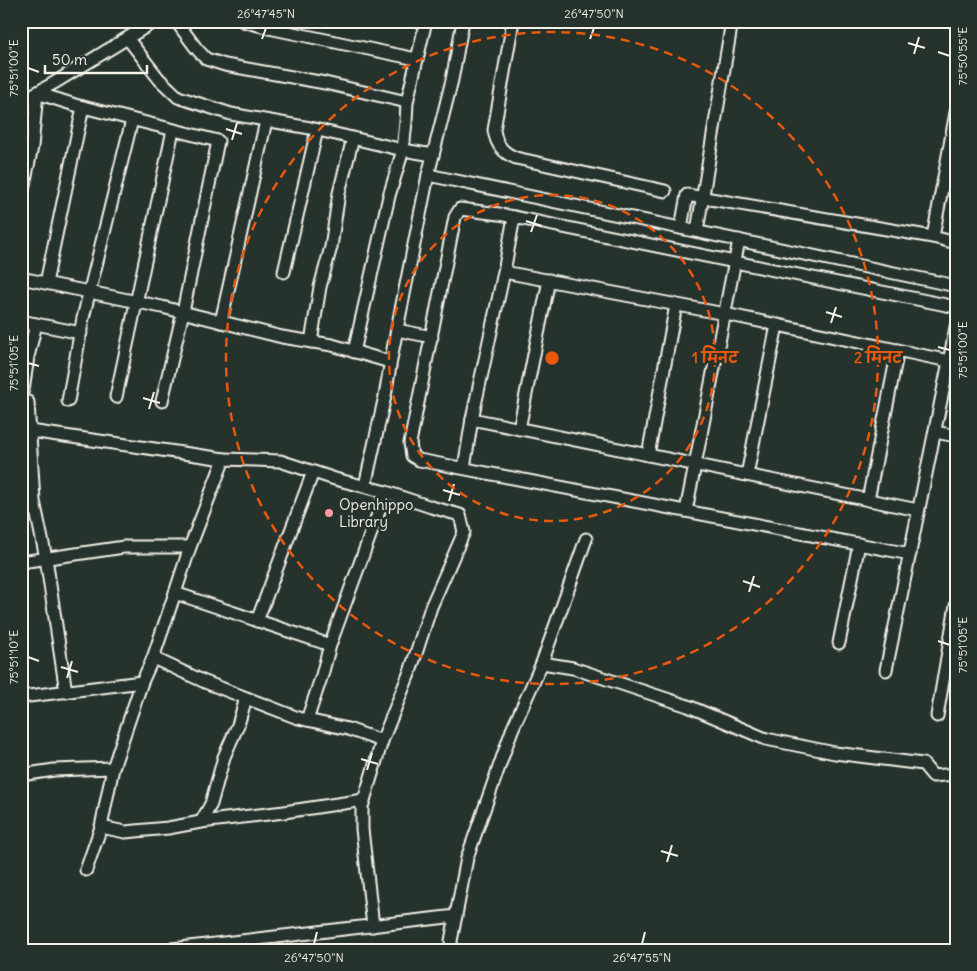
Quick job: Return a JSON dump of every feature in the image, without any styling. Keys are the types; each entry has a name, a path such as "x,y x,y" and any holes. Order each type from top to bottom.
{"street":[{"path":"21,101 154,21"},
{"path":"176,21 206,58 224,65 325,84 406,102"},
{"path":"243,21 269,25 416,59"},
{"path":"354,352 389,196 403,150 406,102 426,21"},
{"path":"365,486 385,396 390,362 428,175 452,80 463,21"},
{"path":"513,21 494,130 500,148 507,155 516,158 665,191"},
{"path":"697,231 732,21"},
{"path":"128,38 159,78 178,97 231,114 433,155"},
{"path":"37,93 132,120 218,141 183,312 162,401"},
{"path":"21,199 32,147 37,93"},
{"path":"46,284 83,107"},
{"path":"933,237 956,112"},
{"path":"68,401 90,292 132,120"},
{"path":"221,322 266,121"},
{"path":"116,397 173,130"},
{"path":"284,272 317,130"},
{"path":"311,342 320,287 331,247 339,193 353,138"},
{"path":"428,175 956,286"},
{"path":"682,228 687,195 933,237 956,243"},
{"path":"910,554 419,460 412,456 410,443 455,217 460,209 514,217 735,260 956,306"},
{"path":"464,468 472,419 514,217"},
{"path":"686,511 739,240"},
{"path":"504,272 724,314 949,361"},
{"path":"21,278 183,312 282,337 332,345 390,362"},
{"path":"519,429 550,280"},
{"path":"648,455 676,305"},
{"path":"21,321 81,333"},
{"path":"23,390 36,324"},
{"path":"747,475 777,325"},
{"path":"886,670 956,327"},
{"path":"397,330 432,337"},
{"path":"868,500 898,350"},
{"path":"28,402 26,431 34,501 46,558 66,692"},
{"path":"472,419 918,510"},
{"path":"26,431 224,460 280,461 460,514 464,532 431,608 411,669 382,741 362,807 362,829 373,926"},
{"path":"934,432 956,436"},
{"path":"86,870 101,827 113,768 142,682 153,658 176,593 190,546 224,460"},
{"path":"257,621 313,472"},
{"path":"306,720 322,675 330,645 386,492"},
{"path":"452,950 451,941 468,858 512,730 542,663 586,539"},
{"path":"839,644 859,544"},
{"path":"21,562 124,547 190,546"},
{"path":"176,593 330,645"},
{"path":"937,716 956,605"},
{"path":"153,658 205,682 298,718 348,729 382,741"},
{"path":"542,663 573,668 688,706 766,739 835,753 923,764 933,776 956,774"},
{"path":"21,697 142,682"},
{"path":"201,822 210,804 224,757 238,725 246,698"},
{"path":"21,776 54,770 113,768"},
{"path":"101,827 125,832 168,828 364,800"},
{"path":"164,950 204,948 456,916"}],"place":[{"name":"Openhippo Library","path":"329,513"}]}
